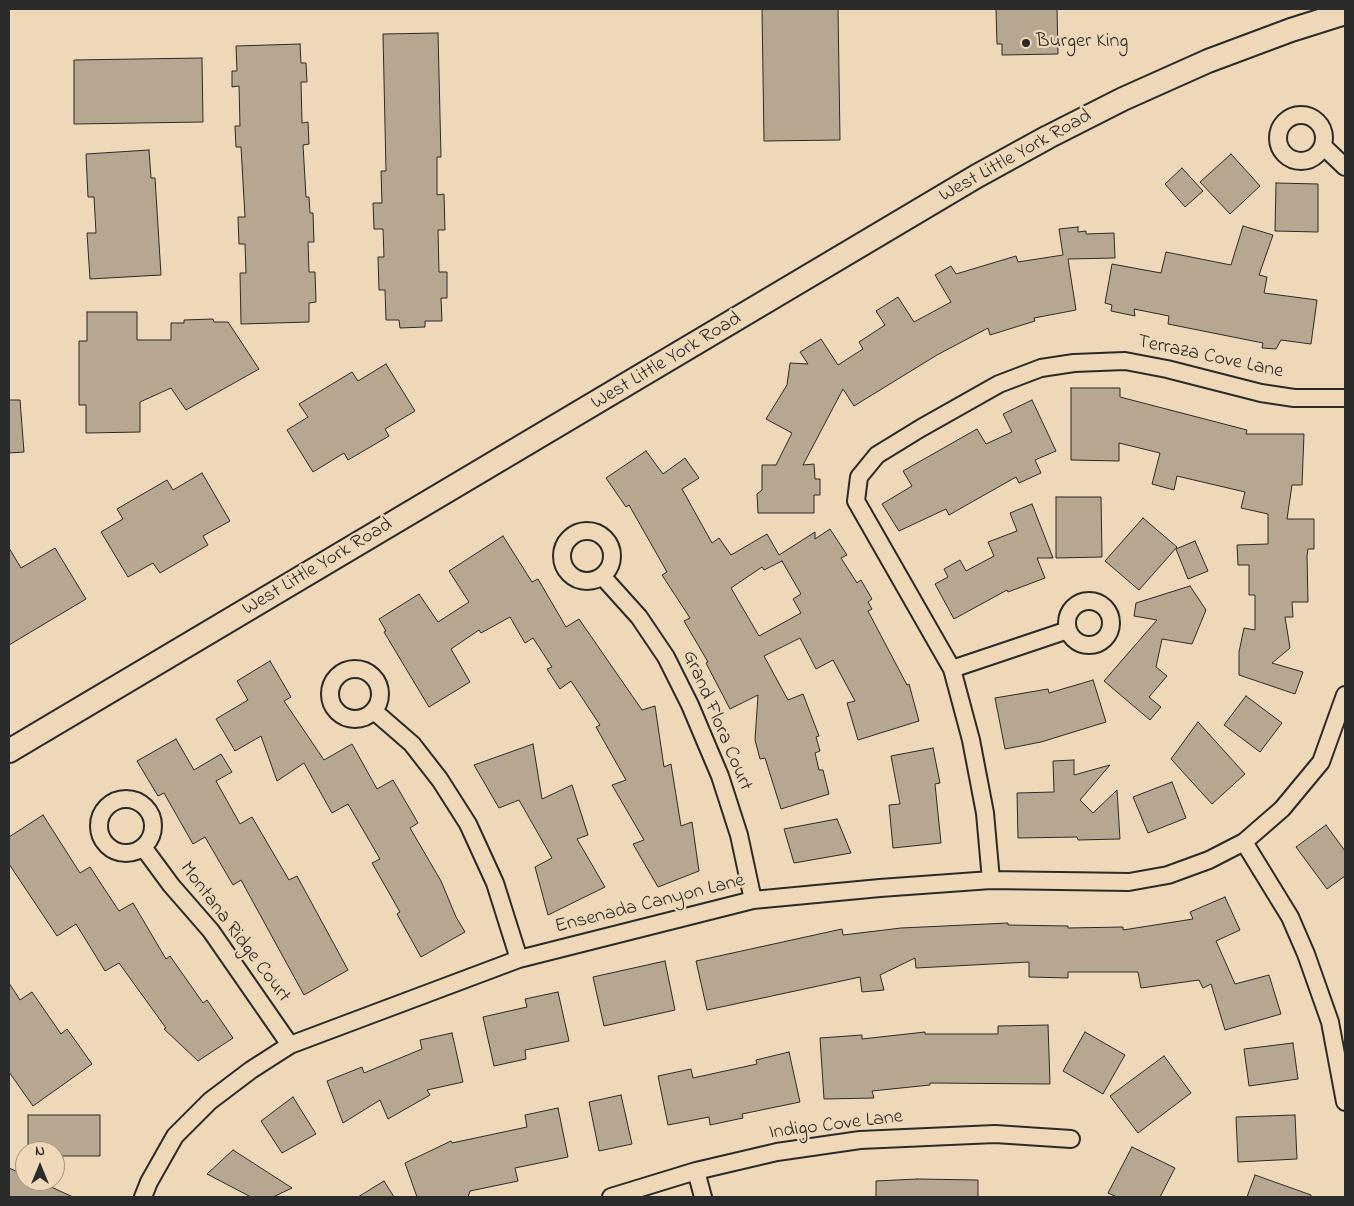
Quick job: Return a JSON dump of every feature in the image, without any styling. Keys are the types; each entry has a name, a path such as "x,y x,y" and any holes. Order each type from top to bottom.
{"main road":[{"name":"West Little York Road","path":"9,752 1031,146 1123,99 1208,61 1345,13"}],"street":[{"path":"1323,146 1345,167"},
{"name":"Terraza Cove Lane","path":"952,669 856,501 859,477 877,454 999,384 1041,368 1074,363 1125,361 1167,369 1261,393 1294,398 1345,398"},
{"name":"Grand Flora Court","path":"602,576 639,617 666,657 690,705 720,776 738,835 754,900"},
{"path":"991,880 985,813 971,740 952,669 1068,630"},
{"name":"Ensenada Canyon Lane","path":"143,1197 149,1182 175,1136 203,1108 251,1070 290,1045 519,959 754,900 991,880 1129,882 1168,876 1209,860 1244,842 1282,809 1321,762 1345,695"},
{"path":"374,711 412,744 440,780 468,824 495,883 519,959"},
{"path":"1244,842 1290,918 1306,954 1330,1022 1345,1102"},
{"name":"Montana Ridge Court","path":"143,847 171,885 211,931 290,1045"},
{"name":"Indigo Cove Lane","path":"611,1197 696,1170 777,1152 860,1140 995,1134 1071,1139"},
{"path":"696,1170 703,1197"}],"building":[{"path":"762,9 838,9 840,140 764,141"},
{"path":"996,9 1057,9 1058,54 1002,55 1002,44 997,44"},
{"path":"438,33 441,157 437,157 437,195 444,194 445,230 438,230 439,272 447,272 447,298 441,298 442,321 425,321 425,327 400,328 399,320 386,320 385,290 379,290 378,257 384,257 383,229 374,229 373,203 382,203 381,171 386,171 383,34"},
{"path":"300,44 301,63 306,63 307,82 301,82 302,123 308,122 309,144 303,145 306,197 309,197 310,213 313,213 314,242 308,242 309,272 315,272 316,302 309,303 309,322 241,324 240,273 246,273 245,244 239,244 238,217 245,217 241,147 236,147 235,126 240,126 239,86 232,87 232,71 237,71 236,46"},
{"path":"202,58 203,122 74,124 74,60"},
{"path":"149,150 151,178 155,178 161,275 90,279 87,233 96,233 94,197 88,197 86,154"},
{"path":"1231,154 1260,186 1230,214 1200,182"},
{"path":"1182,168 1203,191 1185,207 1165,184"},
{"path":"1276,183 1318,184 1318,232 1275,231"},
{"path":"1243,226 1273,235 1259,275 1267,277 1264,293 1317,300 1311,344 1281,340 1276,349 1262,348 1263,343 1168,324 1169,316 1134,309 1135,316 1111,311 1112,305 1105,303 1112,264 1161,273 1166,252 1231,265"},
{"path":"1078,227 1078,232 1086,231 1086,234 1114,233 1115,258 1068,259 1076,310 1034,318 1035,321 990,335 988,328 937,355 854,406 843,389 803,465 814,464 815,479 820,479 820,495 814,495 814,513 758,513 757,494 762,490 762,465 776,465 792,433 766,419 787,385 790,363 808,364 800,352 821,339 838,365 863,349 859,342 885,325 876,311 898,297 914,322 951,302 935,275 951,266 956,274 1016,256 1018,262 1063,255 1059,229"},
{"path":"87,312 137,312 137,340 171,340 171,323 184,323 184,320 213,319 214,322 228,322 259,369 186,410 171,388 140,402 140,432 86,433 86,405 79,405 79,341 87,341"},
{"path":"386,364 415,411 385,429 389,436 348,460 344,453 313,472 287,430 308,417 299,404 352,372 358,381"},
{"path":"1071,388 1120,388 1120,397 1247,430 1246,434 1304,434 1302,485 1292,485 1287,519 1314,519 1314,549 1308,549 1307,556 1308,602 1292,602 1293,617 1285,617 1290,648 1272,663 1303,672 1295,694 1239,675 1239,652 1244,628 1255,630 1255,595 1249,595 1249,565 1238,565 1237,545 1268,544 1268,514 1241,508 1245,492 1177,476 1174,490 1152,484 1160,453 1119,443 1119,461 1071,460"},
{"path":"9,400 20,400 24,452 9,453"},
{"path":"1032,400 1056,451 1035,460 1041,473 1019,483 1016,477 949,515 946,509 899,531 882,504 912,486 903,471 977,429 986,444 1012,432 1003,414"},
{"path":"646,451 663,474 685,458 699,478 682,489 712,543 719,538 731,555 767,534 779,555 815,532 815,539 830,529 847,555 841,558 857,583 861,580 872,599 868,602 872,609 868,611 907,685 909,684 919,721 858,740 847,703 855,701 833,660 816,669 800,638 764,656 788,700 803,694 819,736 816,737 820,751 815,753 819,770 823,770 829,794 781,809 765,758 760,759 755,740 758,695 730,709 706,663 708,662 684,621 690,618 662,575 667,572 629,505 626,507 606,478","holes":["782,561 801,594 793,599 801,613 759,636 731,588 762,567 764,570"]},
{"path":"202,473 230,521 203,536 208,545 160,573 153,563 128,577 101,532 123,519 117,509 167,480 173,490"},
{"path":"1056,497 1101,497 1102,557 1056,558"},
{"path":"1032,504 1053,558 1037,558 1045,578 1008,592 1007,590 954,619 935,584 948,577 944,569 960,560 966,571 994,556 988,542 1017,531 1010,513"},
{"path":"1143,518 1177,547 1139,590 1105,561"},
{"path":"503,536 532,582 538,579 566,627 579,619 642,710 655,706 664,767 671,764 681,826 692,822 699,871 658,887 633,844 644,840 612,785 626,780 596,727 600,725 571,681 560,689 547,669 552,667 533,638 525,643 510,617 481,633 479,630 451,649 470,682 429,707 384,632 386,631 379,619 419,594 438,622 469,602 449,571"},
{"path":"1195,541 1208,571 1188,579 1176,549"},
{"path":"9,548 21,568 55,548 86,599 9,645"},
{"path":"1190,586 1206,610 1192,644 1162,639 1156,667 1167,676 1149,697 1161,707 1150,720 1104,681 1157,620 1134,616 1136,603"},
{"path":"270,661 291,697 284,701 324,760 352,744 377,789 393,780 418,823 410,828 441,881 456,917 465,932 421,957 397,914 400,912 372,863 380,859 348,804 332,813 304,763 277,781 261,736 235,751 216,719 248,700 237,681"},
{"path":"1093,680 1106,722 1041,742 1005,749 995,698 1048,689 1049,693"},
{"path":"1246,696 1282,723 1260,752 1224,725"},
{"path":"1198,722 1245,774 1212,804 1171,759"},
{"path":"176,739 194,770 221,754 232,772 216,781 240,824 252,817 289,880 297,876 348,970 304,995 241,880 233,885 205,837 193,844 164,793 158,796 137,761"},
{"path":"533,744 542,799 572,785 588,835 577,839 605,887 548,915 535,867 552,858 519,800 499,808 474,765"},
{"path":"933,748 940,783 935,784 941,843 893,848 889,805 900,804 891,756"},
{"path":"1074,760 1074,775 1110,765 1080,800 1093,813 1117,790 1120,839 1078,840 1077,837 1018,838 1017,793 1054,792 1053,761"},
{"path":"1172,782 1186,818 1148,833 1133,797"},
{"path":"43,815 80,873 90,867 119,911 133,903 166,959 170,956 203,1003 207,1000 233,1038 198,1061 164,1029 166,1028 119,963 105,971 76,924 57,936 9,864 9,837"},
{"path":"837,819 851,853 794,863 784,829"},
{"path":"1326,825 1345,851 1345,876 1327,889 1296,847"},
{"path":"1225,897 1240,930 1216,941 1235,984 1269,975 1281,1014 1225,1030 1211,984 1203,988 1199,980 1141,988 1138,972 1068,972 1068,978 1029,977 1029,962 916,968 915,958 880,975 884,990 862,992 860,977 707,1010 696,961 842,929 843,935 901,928 1008,923 1008,925 1068,926 1068,928 1123,927 1123,930 1193,919 1190,912"},
{"path":"665,961 675,1010 604,1026 593,977"},
{"path":"9,983 20,1000 32,992 61,1034 67,1029 92,1064 33,1106 9,1072"},
{"path":"558,992 569,1041 525,1050 526,1059 494,1066 483,1017 527,1007 525,999"},
{"path":"1048,1025 1050,1084 930,1083 930,1085 872,1091 874,1098 824,1099 820,1038 862,1035 862,1039 925,1032 925,1034 998,1034 998,1026"},
{"path":"1085,1032 1125,1055 1103,1094 1063,1071"},
{"path":"452,1033 463,1082 427,1090 430,1095 388,1119 380,1100 343,1123 327,1081 362,1067 364,1073 422,1049 420,1040"},
{"path":"1293,1043 1298,1079 1249,1086 1244,1049"},
{"path":"789,1052 800,1102 742,1114 743,1118 710,1125 709,1117 668,1125 658,1076 691,1069 693,1078 757,1064 756,1060"},
{"path":"1164,1056 1191,1093 1138,1133 1110,1096"},
{"path":"621,1095 632,1144 599,1151 589,1102"},
{"path":"293,1097 316,1134 282,1153 261,1121"},
{"path":"558,1108 568,1157 515,1168 518,1181 470,1191 468,1197 417,1197 405,1163 451,1141 452,1143 527,1127 525,1115"},
{"path":"28,1115 100,1115 100,1156 65,1156 65,1141 28,1141"},
{"path":"1295,1115 1297,1159 1238,1162 1236,1117"},
{"path":"1132,1147 1175,1168 1160,1197 1117,1197 1108,1193"},
{"path":"233,1150 292,1188 273,1197 251,1197 207,1174"},
{"path":"9,1168 15,1171 15,1191 60,1191 73,1197 9,1197"},
{"path":"1255,1175 1311,1195 1311,1197 1247,1197"},
{"path":"917,1179 978,1180 978,1197 876,1197 876,1181"},
{"path":"384,1181 394,1197 358,1197"}],"place":[{"name":"Burger King","path":"1026,43"}]}
